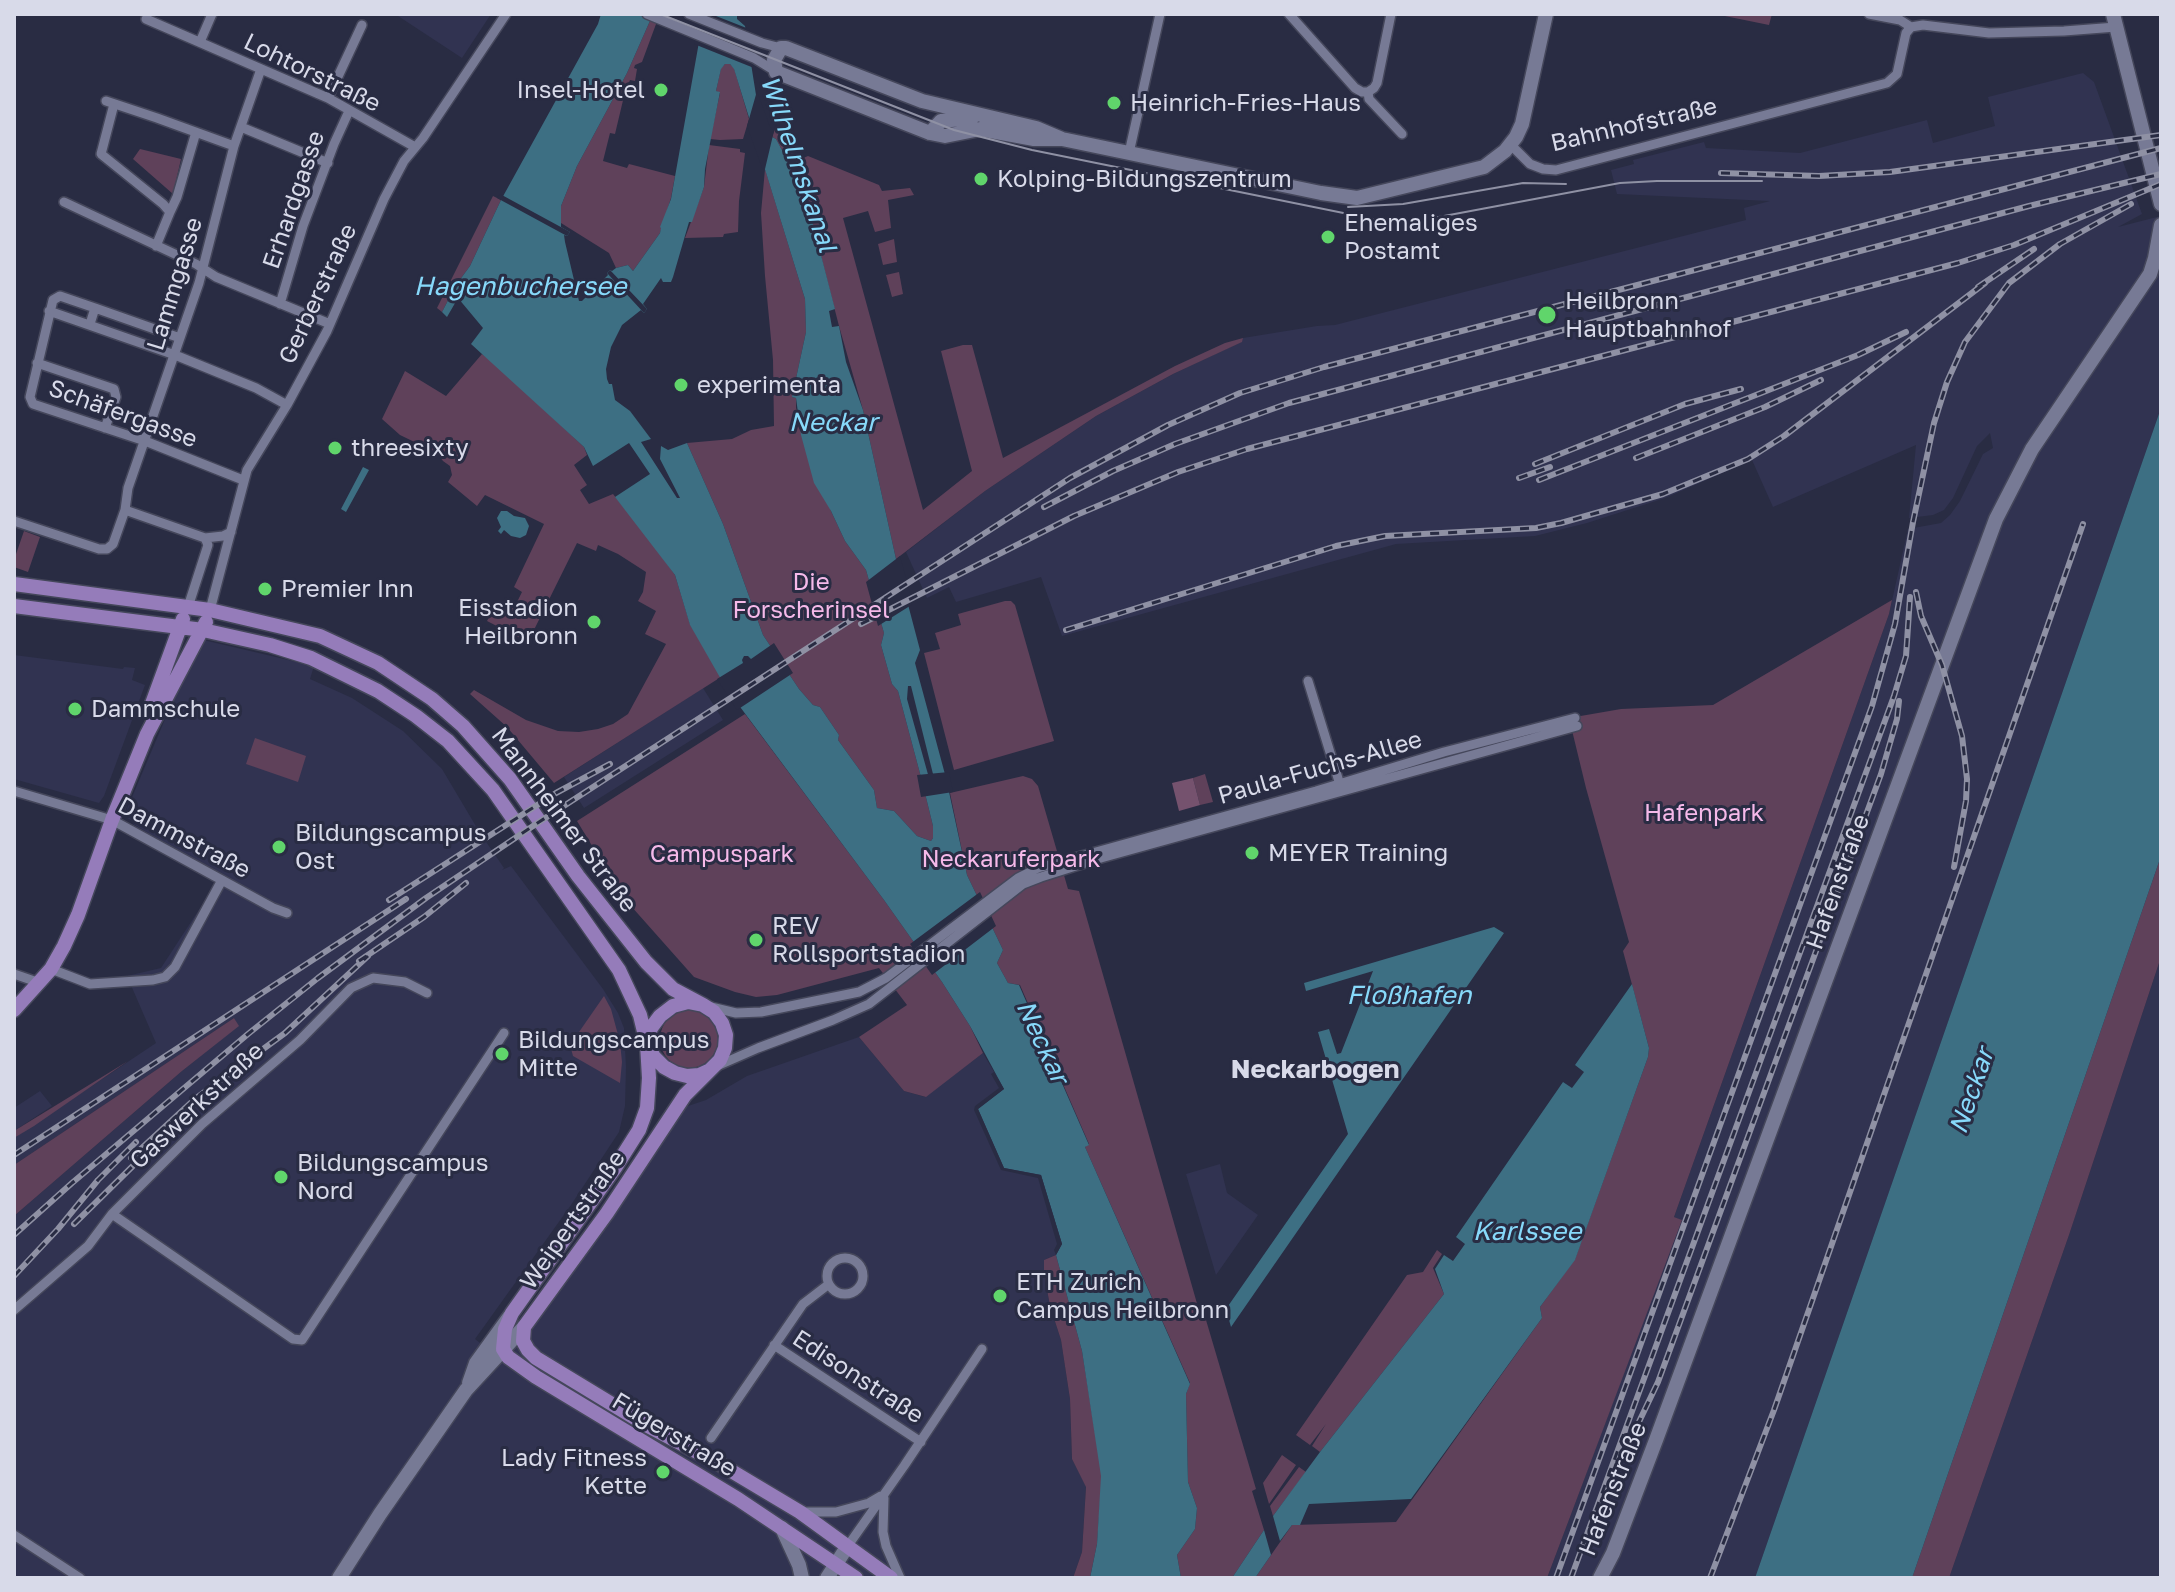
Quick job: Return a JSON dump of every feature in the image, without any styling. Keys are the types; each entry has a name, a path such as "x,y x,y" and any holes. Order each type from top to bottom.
{"main road":[{"path":"1062,139 1034,139 980,129 945,136 930,133 776,72 774,60 786,49 922,101 1036,128 1062,139 1357,198 1484,167 1500,156 1520,130 1546,14"},
{"path":"2115,20 2161,204"},
{"path":"922,101 948,119 954,130 953,135"},
{"path":"930,133 941,121 948,119 990,118"},
{"name":"Hafenstraße","path":"1600,1578 1613,1553 1718,1276 1996,519 2032,449 2150,274 2161,225"},
{"name":"Mannheimer Straße","path":"14,584 210,610 320,636 378,663 463,726 510,779 578,876 646,962 673,989 703,1005"},
{"name":"Mannheimer Straße","path":"14,606 181,626 270,645 311,658 378,691 448,741 493,790 619,970 640,1015 647,1044"},
{"path":"129,776 188,607"},
{"path":"14,1010 51,969 78,915 129,776 160,707 203,630 210,610"},
{"path":"343,673 355,652"},
{"path":"688,1002 703,1005 714,1012 722,1023 726,1035 725,1048 720,1060 710,1070 699,1075 675,1073 654,1057 647,1044 651,1028 673,1006 688,1002"},
{"name":"Weipertstraße","path":"466,1390 476,1363 639,1130 647,1108 647,1044"},
{"name":"Weipertstraße","path":"339,1578 466,1390 524,1327 607,1213 685,1095 710,1070"},
{"path":"503,1349 505,1329 512,1313"},
{"name":"Fügerstraße","path":"524,1327 523,1341 536,1358 800,1512 891,1578"},
{"name":"Fügerstraße","path":"503,1349 508,1357 536,1377 782,1528 856,1578"},
{"path":"782,1528 802,1578"},
{"path":"827,1578 847,1547"}],"street":[{"path":"200,42 212,14"},
{"name":"Gerberstraße","path":"210,610 243,480 330,324 384,199 404,161 423,138 506,14"},
{"path":"647,14 754,58 776,72"},
{"path":"689,14 751,39 786,49"},
{"path":"1129,153 1160,14"},
{"path":"1289,14 1362,92 1368,92 1377,83 1391,14"},
{"path":"1869,14 1900,20 1911,27 1923,25 1976,33 2064,31 2115,20"},
{"name":"Lohtorstraße","path":"146,19 328,98 415,147"},
{"path":"328,98 362,25"},
{"name":"Bahnhofstraße","path":"1511,145 1530,164 1556,170 1887,83 1897,74 1906,33 1911,27"},
{"name":"Lammgasse","path":"14,521 104,550 113,544 125,510 128,488 203,268 234,146 261,69"},
{"path":"1368,92 1369,99 1402,134"},
{"path":"170,212 101,154 110,102 234,146"},
{"name":"Erhardgasse","path":"280,304 303,226 349,111"},
{"path":"241,127 328,163"},
{"path":"156,246 177,197 196,132"},
{"path":"64,202 216,277 330,324"},
{"path":"180,338 60,296 53,300 49,311 175,355 256,388 287,405"},
{"path":"90,324 95,308"},
{"name":"Schäfergasse","path":"49,311 30,397 33,404 145,441 243,480"},
{"path":"37,363 114,389 116,397 105,428"},
{"path":"125,510 205,538 231,532"},
{"path":"188,607 208,545 205,538"},
{"path":"1308,681 1341,787"},
{"name":"Paula-Fuchs-Allee","path":"890,982 1021,881 1078,860 1576,722"},
{"name":"Dammstraße","path":"14,791 112,820 287,913"},
{"path":"51,969 90,984 165,977 175,967 222,880"},
{"path":"14,974 40,983"},
{"name":"Gaswerkstraße","path":"14,1310 88,1246 112,1214 214,1113 300,1040 351,988 373,978 405,982 427,993"},
{"path":"710,1070 749,1051 869,1004 890,982"},
{"name":"Mannheimer Straße","path":"703,1005 736,1013 761,1012 859,992 890,982"},
{"path":"112,1214 293,1339 302,1340 504,1033"},
{"name":"Edisonstraße","path":"845,1257 861,1267 862,1282 851,1293 841,1293 829,1284 827,1272 833,1261 845,1257"},
{"name":"Edisonstraße","path":"711,1438 803,1304 829,1284"},
{"name":"Edisonstraße","path":"774,1345 921,1442"},
{"name":"Edisonstraße","path":"847,1547 982,1349"},
{"path":"800,1512 845,1510 884,1495 883,1532 900,1578"},
{"path":"14,1535 80,1578"}],"shaded area":[{"path":"395,14 491,14 462,58"},
{"path":"2083,73 2094,82 2142,214 2118,227 2161,216 2161,408 1755,1578 1547,1578 1681,1220 1674,1217 1889,614 1908,529 1941,523 1950,515 1983,454 1993,448 1990,433 1977,446 1953,498 1944,510 1933,515 1909,518 1916,445 1773,507 1752,460 1665,498 1587,523 1535,536 1396,544 1062,636 1041,577 956,602 949,587 927,598 906,552 985,491 1096,416 1173,374 1241,342 1243,338 1335,325 1746,220 1744,208 1770,201 1617,194 1611,170 1634,164 1633,160 1704,142 1706,148 1800,153 1927,120 1933,143 1995,126 1988,97"},
{"path":"199,639 314,666 310,679 352,698 403,731 442,769 504,868 502,870 511,866 618,1013 624,1028 626,1067 625,1106 619,1132 475,1339 503,1361 682,1108 706,1100 747,1076 859,1037 904,1091 925,1097 983,1053 1004,1089 1041,1175 1062,1244 1056,1255 1044,1260 1044,1273 1061,1340 1070,1399 1072,1459 1086,1486 1082,1552 1073,1578 14,1578 14,1216 238,1026 234,1018 14,1165 14,1138 156,1043 127,976 161,968 221,876 124,816"},
{"name":"Dammschule","path":"14,655 135,668 132,680 145,685 99,803 14,779"},
{"path":"703,688 723,720 584,808 564,777"},
{"path":"1193,778 1200,805 1179,811 1172,783"},
{"path":"2161,957 2161,1578 1949,1578 2069,1235"},
{"path":"40,1091 52,1106 14,1131 14,1108"},
{"path":"1220,1164 1227,1193 1258,1215 1216,1275 1186,1174"}],"green space":[{"path":"653,14 659,16 642,62 635,65 635,81 630,80 625,92 615,134 610,133 603,161 675,176 660,233 633,271 628,265 616,268 609,253 561,223 560,215 577,166 627,73"},
{"path":"1715,14 1772,14 1769,25"},
{"path":"725,64 734,68 749,119 743,139 710,139 720,93 716,91 721,68"},
{"path":"775,129 801,159 808,156 879,185 882,191 910,188 914,195 888,200 891,228 875,232 868,211 843,218 923,510 972,471 941,351 972,345 1003,458 1175,366 1225,343 1243,338 1242,342 1173,374 1096,416 985,491 896,559 863,410 800,175 795,174 772,137"},
{"path":"709,145 740,149 745,153 738,232 724,234 723,237 685,238 704,187"},
{"path":"140,149 181,159 173,194 133,159"},
{"name":"Die Forscherinsel","path":"765,169 805,299 806,332 792,397 796,398 796,408 831,511 845,541 866,570 884,633 881,645 892,684 898,691 933,826 931,841 917,836 894,811 877,808 874,790 838,740 839,735 820,707 813,705 799,689 763,635 723,524 687,443 732,439 751,430 774,426 773,360 761,213"},
{"path":"493,196 501,200 470,266 442,312 437,308"},
{"path":"894,239 897,262 883,265 878,244"},
{"path":"899,272 903,294 892,297 886,275"},
{"path":"482,354 584,447 587,455 574,465 587,485 580,490 589,504 613,494 651,541 675,575 690,624 721,677 554,783 507,727 470,694 474,690 526,720 558,731 598,729 628,714 666,644 645,634 656,611 638,601 643,592 646,572 598,545 596,551 577,543 528,642 487,621 498,600 515,606 522,592 514,587 544,524 485,495 477,506 448,482 452,475 450,466 437,453 400,435 382,419 405,371 446,396"},
{"path":"24,531 40,537 28,572 14,567"},
{"name":"Hafenpark","path":"1892,600 1674,1217 1682,1220 1547,1578 1255,1578 1292,1525 1396,1522 1542,1318 1540,1307 1575,1259 1649,1048 1623,951 1629,942 1569,718 1621,709 1713,705"},
{"path":"1005,601 1015,605 1054,741 954,770 924,653 940,649 935,633 961,625 958,614"},
{"name":"Campuspark","path":"745,714 942,982 983,1053 926,1097 904,1091 859,1037 907,1005 879,968 777,995 756,997 694,977 623,897 577,821"},
{"path":"255,738 306,756 298,782 246,764"},
{"path":"1205,774 1213,802 1200,805 1193,778"},
{"name":"Neckaruferpark","path":"1023,776 1032,779 1038,786 1068,889 1079,891 1202,1321 1206,1320 1256,1489 1252,1491 1264,1530 1232,1578 1181,1578 1177,1555 1195,1529 1197,1508 1188,1482 1186,1394 1190,1383 1085,1147 1089,1144 1020,985 1008,983 997,963 1003,950 967,875 950,793"},
{"path":"2161,856 2161,957 2069,1235 1949,1578 1912,1578"},
{"path":"604,996 620,1042 620,1083 573,1056 570,1045"},
{"path":"689,1010 710,1018 718,1039 710,1060 689,1068 668,1060 660,1039 668,1018"},
{"path":"234,1018 239,1026 14,1216 14,1165"},
{"path":"128,1061 34,1126 14,1138 14,1131"},
{"path":"1437,1250 1442,1254 1433,1268 1444,1294 1320,1452 1312,1446 1326,1424 1310,1445 1296,1435 1407,1275 1423,1272"},
{"path":"1056,1255 1082,1351 1102,1476 1097,1544 1090,1578 1073,1578 1082,1552 1086,1487 1072,1459 1070,1399 1061,1340 1044,1273 1044,1260"},
{"path":"1282,1455 1296,1465 1269,1504 1263,1483"},
{"path":"1299,1467 1306,1472 1273,1516 1270,1506"}],"water":[{"path":"601,14 653,14 627,73 577,166 561,206 561,227 570,232 564,235 579,301 610,270 628,265 633,271 660,233 671,199 704,14 737,14 737,19 745,26 756,95 772,137 795,174 800,174 835,309 829,311 832,327 839,326 846,362 863,410 920,650 915,663 946,778 967,875 1003,950 997,963 1008,983 1019,985 1089,1145 1085,1147 1190,1384 1186,1394 1188,1482 1197,1508 1195,1529 1177,1555 1181,1578 1090,1578 1097,1544 1101,1476 1082,1351 1056,1255 1062,1244 1041,1175 1004,1168 978,1109 1004,1089 970,1026 884,900 726,688 690,625 675,575 615,497 650,474 629,443 593,466 584,447 471,344 483,328 458,298 447,317 442,312 470,266 501,200","holes":["725,64 730,64 734,69 805,299 806,332 792,397 796,398 801,435 814,483 845,541 866,570 884,633 881,645 892,684 898,691 933,826 931,841 917,836 894,811 877,808 874,790 838,740 839,735 820,707 813,705 799,689 763,635 723,524 687,443 668,450 661,446 660,459 680,498 677,498 641,442 651,439 630,411 615,400 612,384 607,379 611,347 622,325 641,310 644,313 647,309 643,304 661,278 663,282 671,282 673,277 689,222 692,222 704,187 720,92 716,91","908,686 911,686 934,778 929,778 907,699"]},
{"name":"Neckar","path":"2161,408 2161,856 1912,1578 1755,1578"},
{"path":"363,467 369,470 346,512 341,509"},
{"path":"501,511 525,518 529,526 526,535 520,538 511,536 504,530 501,534 497,518"},
{"name":"Floßhafen","path":"1494,927 1504,933 1231,1327 1226,1309 1348,1134 1318,1032 1329,1029 1337,1054 1341,1053 1373,971 1306,991 1304,983"},
{"name":"Karlssee","path":"1632,984 1649,1048 1648,1057 1575,1260 1540,1307 1542,1318 1411,1499 1309,1504 1300,1525 1292,1525 1280,1541 1273,1516 1444,1294 1435,1269 1444,1255 1453,1261 1465,1244 1456,1237 1563,1082 1572,1088 1584,1072 1575,1065"},
{"path":"1264,1530 1271,1555 1255,1578 1232,1578"}],"pier":[{"path":"699,14 711,14 749,29 754,68 694,44"},
{"path":"757,91 774,131 765,169 747,126"},
{"path":"500,194 570,232 567,236 497,198"},
{"path":"610,270 647,309 644,313 607,273"},
{"path":"900,556 913,604 878,626 866,582"},
{"path":"774,643 793,673 737,710 717,679 743,663 744,656 751,659"},
{"path":"949,772 953,792 921,797 917,775"},
{"path":"980,892 996,926 932,975 910,944"},
{"path":"994,1072 1004,1089 978,1109 1004,1168 1041,1175 1062,1244 1056,1255 1054,1250 1057,1244 1038,1178 1001,1170 974,1110 999,1088 991,1074"}],"tram line":[{"path":"660,14 954,130 1032,150 1378,220 1428,219 1620,183 1762,181"},
{"path":"1348,207 1403,204 1523,183 1566,184"}],"railway":[{"path":"1721,173 1819,176 1890,172 2161,135"},
{"path":"14,1235 248,1034 426,898 1070,478 1168,425 1240,393 1324,367 2161,148"},
{"path":"1044,507 1113,471 1175,444 1289,403 2029,206 2161,174"},
{"path":"861,624 1074,516 1178,472 1247,449 1958,263 2014,245 2161,184"},
{"path":"1556,1578 1872,706 1895,624 1934,423 1947,382 1965,342 2009,283 2060,244 2131,204"},
{"path":"1978,287 2034,249"},
{"path":"1066,630 1336,546 1385,536 1536,528 1663,494 1748,459 1784,436 1985,283"},
{"path":"1539,480 1858,355 1906,332"},
{"path":"1636,458 1765,407 1821,380"},
{"path":"1535,464 1685,404 1741,389"},
{"path":"1519,478 1550,467"},
{"path":"1710,1578 1774,1410 2083,524"},
{"path":"1916,592 1921,616 1942,665 1962,736 1966,801 1954,867"},
{"path":"1571,1578 1894,696 1906,656 1910,597"},
{"path":"1637,1426 1658,1382 1881,774 1899,701"},
{"path":"389,900 556,793 610,764"},
{"path":"359,961 424,917 466,883"},
{"path":"14,1155 406,899"},
{"path":"131,1158 195,1099 285,1033 368,956"},
{"path":"14,1276 98,1180 136,1142"},
{"path":"74,1224 145,1154"}],"place":[{"name":"Insel-Hotel","path":"661,90"},
{"name":"Heinrich-Fries-Haus","path":"1114,103"},
{"name":"Kolping-Bildungszentrum","path":"981,179"},
{"name":"Ehemaliges Postamt","path":"1328,237"},
{"name":"Heilbronn Hauptbahnhof","path":"1547,315"},
{"name":"experimenta","path":"681,385"},
{"name":"threesixty","path":"335,448"},
{"name":"Premier Inn","path":"265,589"},
{"name":"Eisstadion Heilbronn","path":"594,622"},
{"name":"Dammschule","path":"75,709"},
{"name":"Bildungscampus Ost","path":"279,847"},
{"name":"MEYER Training","path":"1252,853"},
{"name":"REV Rollsportstadion","path":"756,940"},
{"name":"Bildungscampus Mitte","path":"502,1054"},
{"name":"Bildungscampus Nord","path":"281,1177"},
{"name":"ETH Zurich Campus Heilbronn","path":"1000,1296"},
{"name":"Lady Fitness Kette","path":"663,1472"}],"district":[{"name":"Neckarbogen","path":"1315,1070"}],"water label":[{"name":"Wilhelmskanal","path":"798,164"},
{"name":"Hagenbuchersee","path":"520,287"}]}
